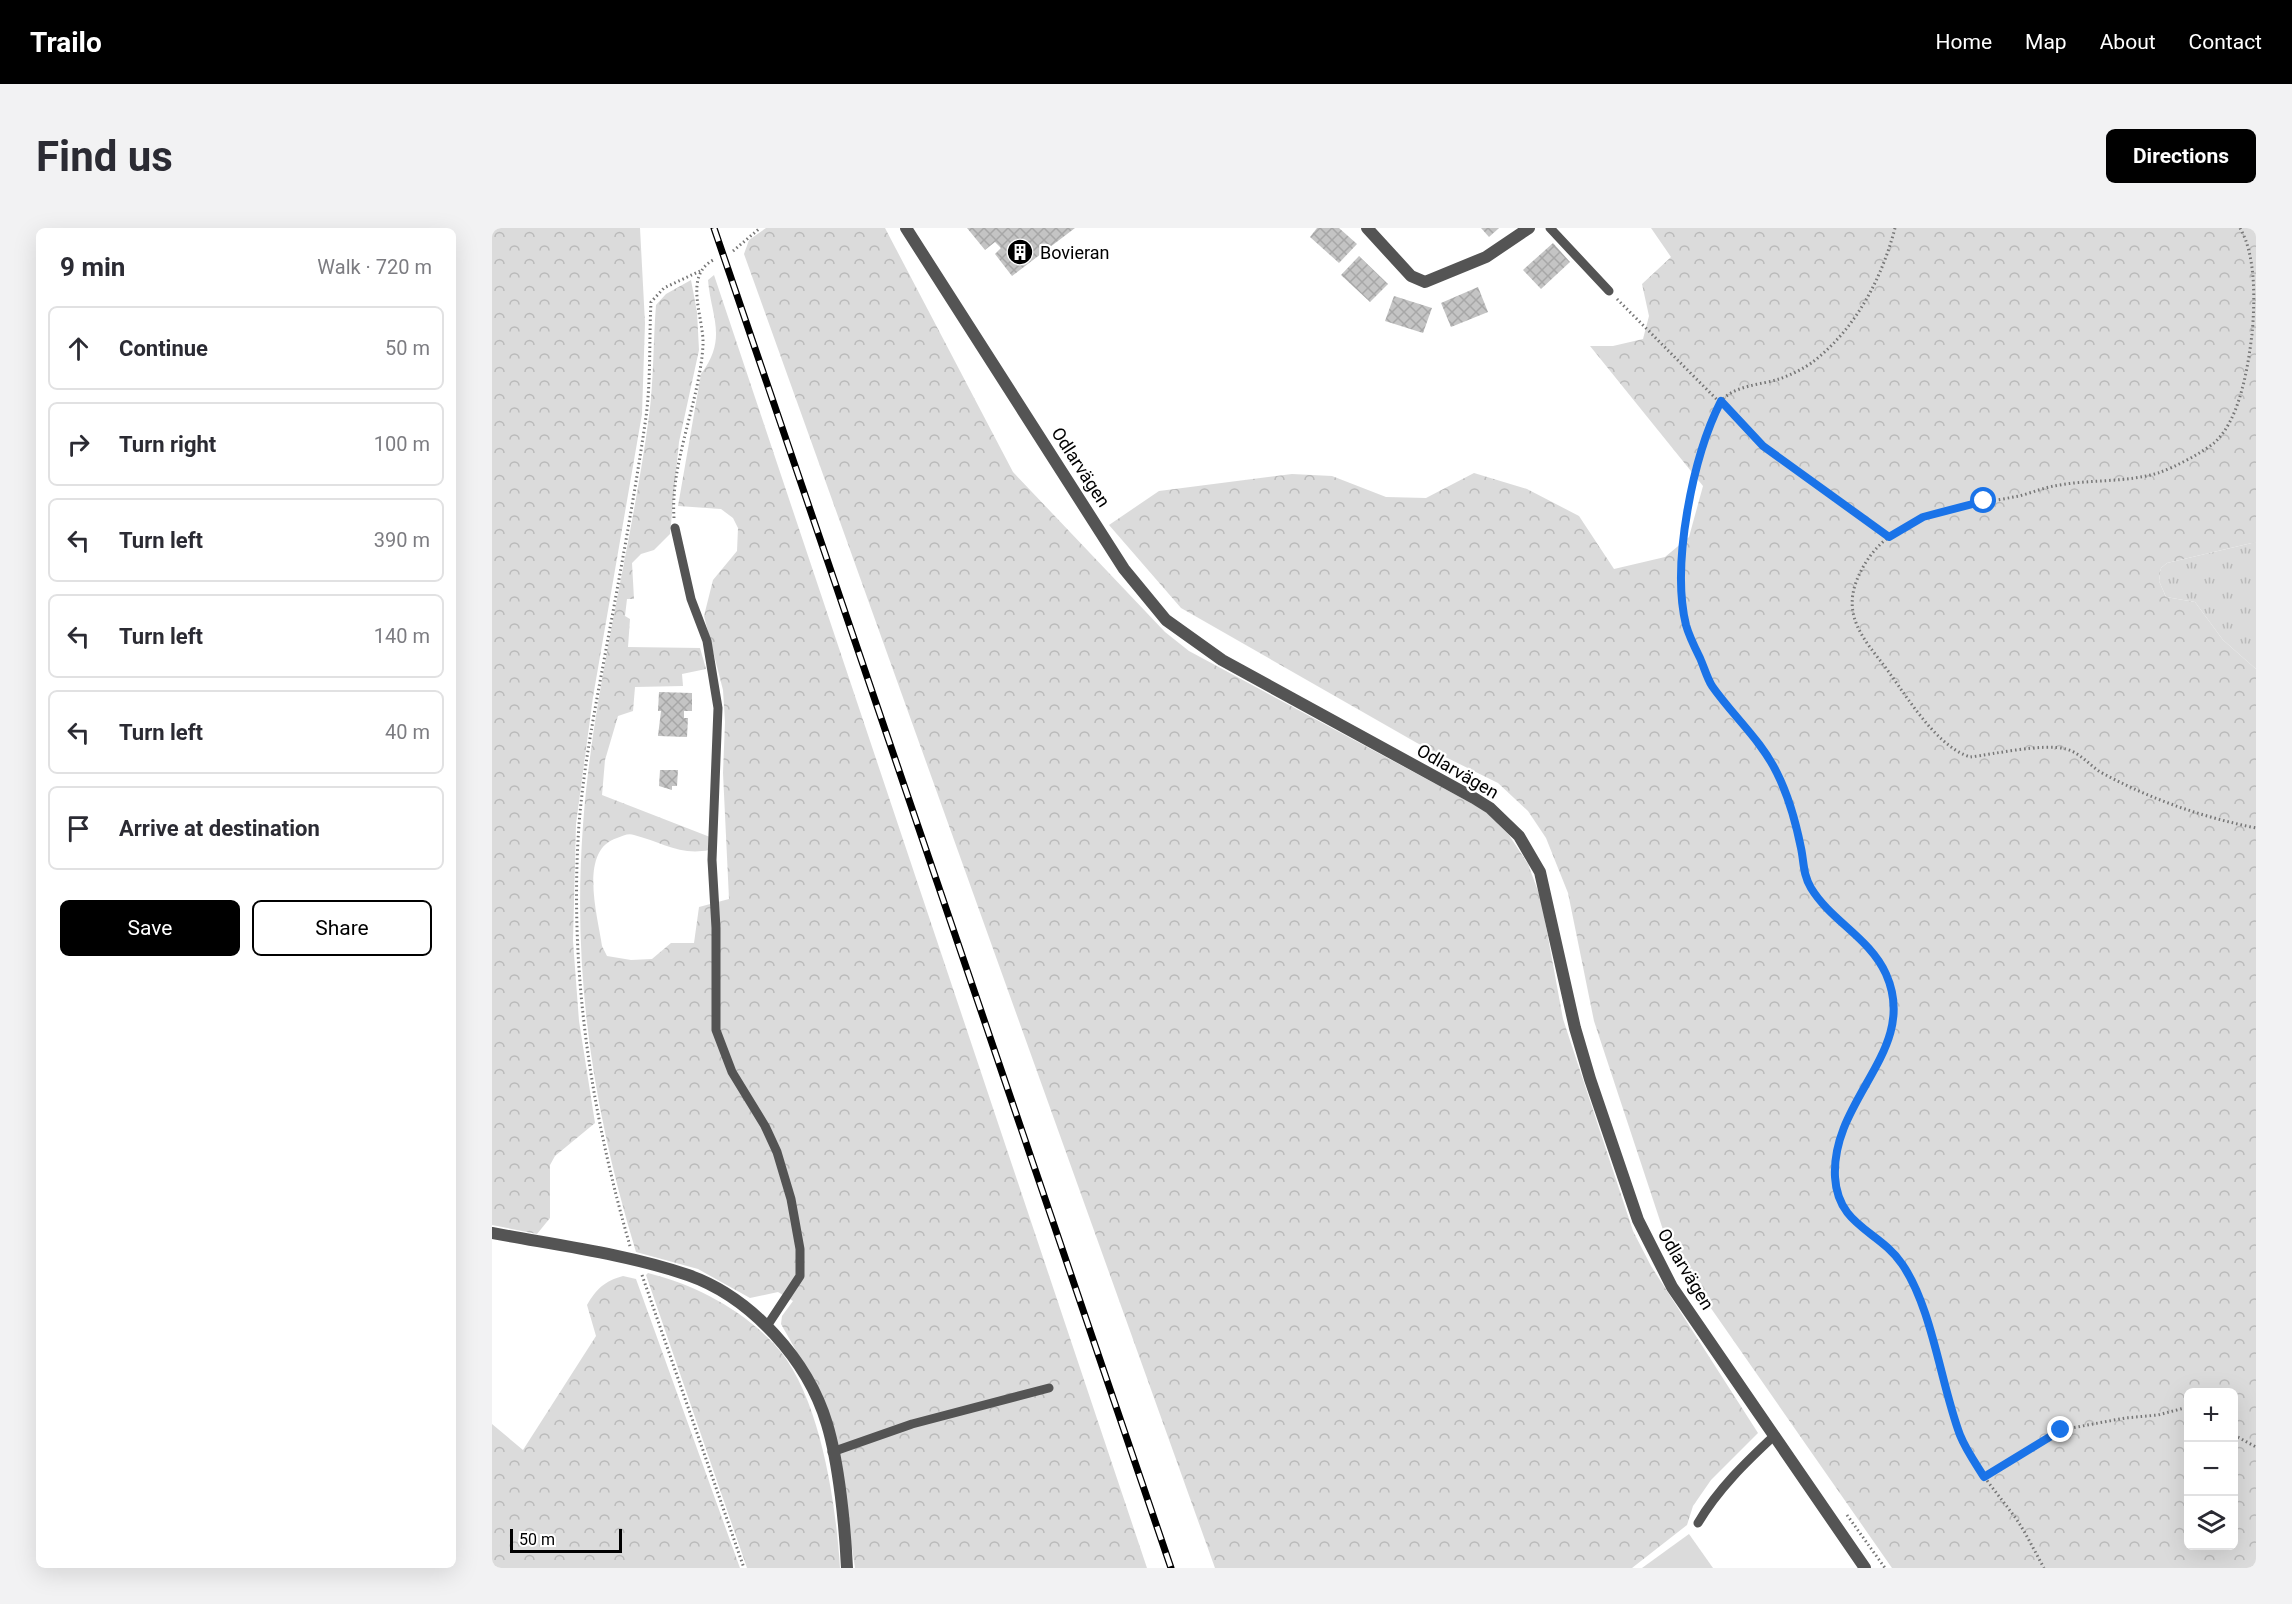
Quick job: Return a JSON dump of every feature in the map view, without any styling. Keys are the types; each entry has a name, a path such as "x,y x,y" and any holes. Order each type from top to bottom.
{"street":[{"name":"Odlarvägen","path":"906,228 1125,569 1166,620 1222,660 1474,798 1490,808 1520,836 1532,853 1547,893 1575,1028 1648,1244 1672,1287 1865,1568"},
{"path":"1367,228 1411,276 1425,282 1486,257 1519,237 1529,228"},
{"path":"492,1233 637,1262 689,1275 712,1286 767,1326 810,1386 827,1424 847,1568"}],"lane":[{"path":"1550,228 1609,291"},
{"path":"675,528 691,599 707,640 718,708 712,860 717,928 716,1030 732,1072 765,1126 777,1152 792,1199 800,1249 800,1276 767,1326"},
{"path":"832,1452 912,1424 1049,1388"},
{"path":"1698,1523 1708,1505 1741,1467 1775,1435"}],"path":[{"path":"733,251 760,228"},
{"path":"1895,228 1880,274 1861,309 1832,344 1813,362 1800,369 1780,379 1734,391 1721,401 1709,425 1701,451 1680,562 1686,625 1711,684 1738,716 1777,773 1802,849 1805,876 1812,890 1824,906 1858,935 1886,974 1896,1013 1890,1038 1874,1071 1851,1106 1841,1132 1835,1153 1837,1194 1845,1213 1867,1234 1890,1249 1903,1265 1916,1290 1961,1437 1984,1477 2019,1523 2044,1568"},
{"path":"2240,228 2246,236 2253,266 2254,299 2248,366 2233,413 2222,435 2212,444 2158,473 2054,486 1923,517 1889,537 1868,558 1854,583 1850,601 1853,617 1874,654 1943,742 1960,753 1970,757 2047,747 2066,749 2085,757 2101,773 2173,806 2200,816 2256,828"},
{"path":"713,260 700,271 664,288 651,302 646,414 595,707 579,825 577,941 582,1020 593,1096 609,1174 675,1373 744,1568"},
{"path":"675,528 677,481 703,347 696,286 700,271"},
{"path":"1609,291 1721,401 1763,446 1889,537"},
{"path":"1984,1477 2061,1430 2125,1418 2158,1415 2184,1408"},
{"path":"2238,1437 2256,1447"},
{"path":"1840,1507 1885,1568"}],"green space":[{"path":"492,228 640,228 645,323 642,414 593,697 576,824 573,941 579,1021 595,1123 555,1156 550,1165 550,1218 537,1234 492,1225"},
{"path":"766,228 885,228 1013,472 1165,632 1189,651 1484,810 1509,835 1528,864 1541,899 1563,1019 1633,1231 1651,1266 1758,1433 1711,1480 1693,1506 1687,1525 1632,1568 1215,1568 744,254 749,240"},
{"path":"1651,228 2256,228 2256,542 2167,563 2161,568 2159,581 2166,597 2195,602 2223,640 2256,669 2256,1568 1892,1568 1669,1248 1594,1021 1568,893 1546,838 1528,811 1498,783 1417,743 1181,608 1109,525 1159,491 1292,474 1332,476 1386,497 1426,498 1474,473 1527,489 1579,516 1614,569 1665,557 1689,537 1703,486 1590,346 1613,346 1643,339 1649,316 1642,284 1671,257"},
{"path":"714,275 1147,1568 855,1568 838,1454 816,1386 781,1324 782,1316 793,1301 778,1292 750,1298 698,1269 636,1252 608,1146 589,1041 581,935 580,880 583,825 595,722 649,416 656,305 666,294 691,280 697,312 699,350 679,442 670,534 654,550 641,554 632,563 634,599 627,599 625,616 630,619 628,647 700,648 706,669 682,674 683,686 635,687 633,711 618,716 605,760 602,795 710,837 709,850 680,850 630,834 605,845 598,856 593,886 602,946 607,956 631,960 652,959 671,943 694,943 699,907 729,899 723,773 725,722 723,690 704,616 713,580 737,551 738,528 733,518 721,509 678,506 701,374 714,349 716,338 708,280"},
{"path":"2256,542 2256,669 2223,640 2195,602 2166,597 2159,581 2161,568 2167,563"},
{"path":"648,1273 700,1291 732,1309 761,1331 790,1365 803,1390 823,1450 834,1512 840,1568 747,1568 646,1275"},
{"path":"623,1276 636,1279 740,1568 492,1568 492,1424 523,1450 596,1336 587,1305 602,1286"},
{"path":"1689,1534 1713,1568 1642,1568"}],"building":[{"name":"Bovieran","path":"967,228 1075,228 1012,276 995,254 1001,248 995,242 985,250"},
{"path":"1317,228 1339,228 1357,244 1339,263 1310,237"},
{"path":"1481,228 1499,228 1489,237"},
{"path":"1553,243 1570,262 1541,289 1523,270"},
{"path":"1359,256 1388,284 1370,302 1341,275"},
{"path":"1478,287 1488,312 1451,327 1441,303"},
{"path":"1394,296 1432,308 1423,333 1385,321"},
{"path":"659,692 692,693 692,711 684,711 684,718 688,718 687,737 658,736 661,711 658,711"},
{"path":"660,770 678,770 677,786 672,786 672,790 659,786"}],"railway":[{"path":"714,228 1171,1568"}],"place":[{"name":"Bovieran","path":"1020,252"}],"route":[{"path":"1984,501 1923,517 1889,537 1799,475 1763,446 1721,401 1709,425 1692,493 1680,562 1682,591 1686,625 1711,684 1761,747 1777,773 1790,806 1802,849 1805,876 1812,890 1824,906 1858,935 1886,974 1896,1013 1890,1038 1874,1071 1851,1106 1835,1153 1837,1194 1845,1213 1867,1234 1890,1249 1903,1265 1916,1290 1961,1437 1984,1477 2061,1430"}]}
